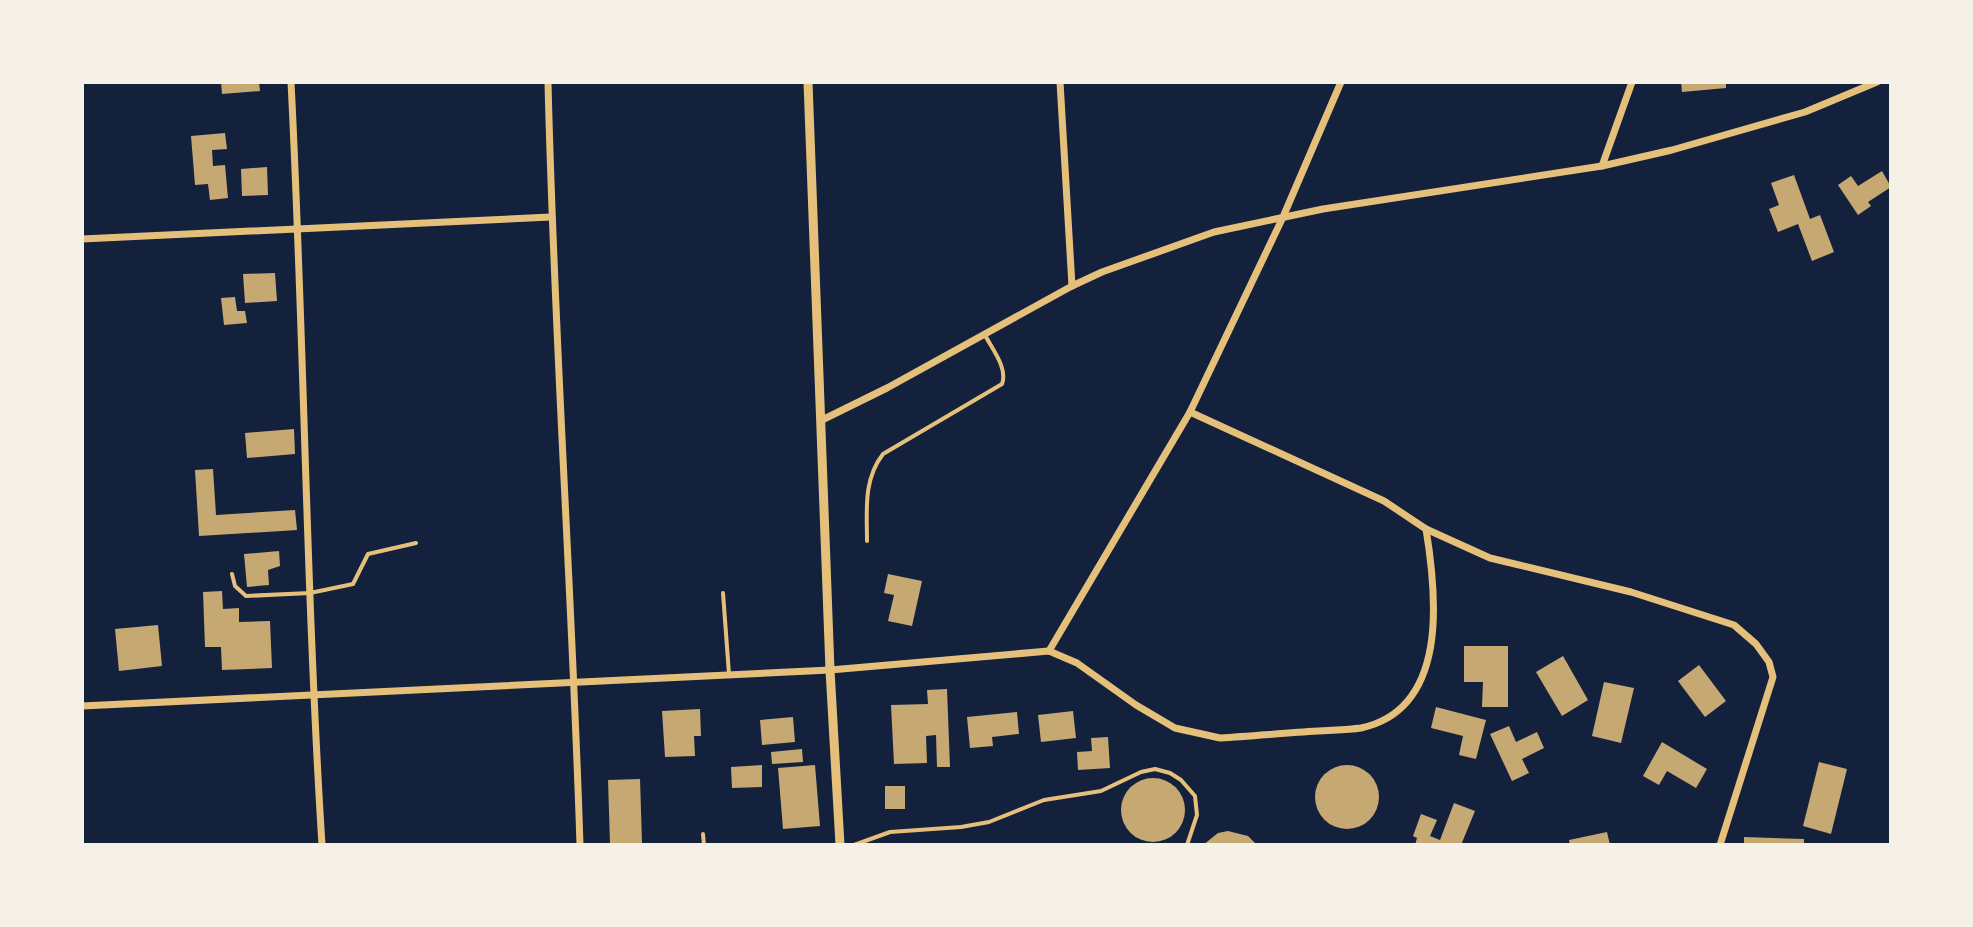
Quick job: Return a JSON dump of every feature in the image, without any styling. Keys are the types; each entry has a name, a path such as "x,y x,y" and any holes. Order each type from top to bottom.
{"street":[{"path":"291,82 299,231 313,695 322,845"},
{"path":"548,82 551,217 575,684 580,845"},
{"path":"808,82 830,670 840,845"},
{"path":"1060,82 1072,286"},
{"path":"1049,651 1190,412 1283,217 1341,82"},
{"path":"1602,166 1632,82"},
{"path":"822,420 887,388 1072,286 1102,272 1214,232 1283,217 1602,166 1672,150 1805,112 1877,82"},
{"path":"82,239 551,217"},
{"path":"1190,412 1384,501 1426,529 1490,558 1631,592 1734,625 1756,644 1769,662 1773,677 1720,845"},
{"path":"82,706 830,670 1049,651 1077,663 1175,728 1198,734 1220,738 1361,728 1387,719 1412,700 1427,663 1435,607 1426,529"}],"lane":[{"path":"867,541 867,489 873,467 883,454 1002,384 1005,377 1003,369 985,335"},
{"path":"232,574 235,586 246,596 310,593 353,584 368,554 416,543"},
{"path":"723,593 729,674"},
{"path":"854,845 890,832 989,822 1044,800 1101,791 1141,772 1155,769 1181,780 1195,796 1197,815 1187,845"},
{"path":"703,834 704,845"}],"building":[{"path":"221,82 259,82 260,91 222,94"},
{"path":"1681,82 1726,82 1726,88 1682,92"},
{"path":"225,133 227,149 212,150 213,166 225,165 228,198 210,200 208,184 195,185 191,136"},
{"path":"267,167 268,195 242,196 241,169"},
{"path":"1882,171 1891,187 1868,202 1871,206 1858,215 1838,185 1851,176 1858,186"},
{"path":"1794,175 1810,219 1820,215 1834,252 1812,261 1798,224 1778,232 1769,209 1779,205 1771,183"},
{"path":"275,273 277,301 245,303 243,274"},
{"path":"235,297 237,311 245,311 247,323 224,325 221,298"},
{"path":"294,429 295,454 247,458 245,433"},
{"path":"213,469 216,515 295,510 297,530 199,536 195,470"},
{"path":"279,551 280,566 268,570 269,585 247,587 244,554"},
{"path":"888,574 922,581 912,626 888,621 894,595 884,593"},
{"path":"222,591 223,609 239,608 239,622 270,621 272,668 222,670 221,647 205,647 203,592"},
{"path":"158,625 162,666 119,671 115,629"},
{"path":"1464,646 1508,646 1508,707 1482,707 1483,682 1464,682"},
{"path":"1563,656 1588,700 1562,716 1536,672"},
{"path":"1699,665 1726,701 1705,717 1678,681"},
{"path":"1604,682 1634,688 1621,743 1592,736"},
{"path":"947,689 950,767 937,767 936,735 926,736 927,763 894,764 891,705 928,704 927,690"},
{"path":"1436,707 1486,720 1476,759 1459,755 1463,736 1431,728"},
{"path":"700,709 701,736 694,736 695,756 665,757 662,711"},
{"path":"1073,711 1076,738 1041,742 1038,715"},
{"path":"1017,712 1019,734 992,737 993,746 970,748 967,717"},
{"path":"793,717 795,742 762,745 760,720"},
{"path":"1509,726 1516,742 1537,732 1544,748 1522,759 1529,773 1512,781 1490,734"},
{"path":"1108,737 1110,768 1078,770 1077,752 1092,751 1091,738"},
{"path":"1662,742 1707,769 1696,788 1667,771 1659,785 1643,776"},
{"path":"802,749 803,762 772,764 771,752"},
{"path":"1819,762 1847,769 1831,834 1803,826"},
{"path":"762,765 762,787 732,788 731,767"},
{"path":"815,765 820,826 783,829 778,768"},
{"path":"1347,765 1365,771 1373,779 1379,797 1373,815 1365,823 1347,829 1329,823 1321,815 1315,797 1321,779 1329,771"},
{"path":"1153,778 1171,784 1179,792 1185,810 1179,828 1171,836 1153,842 1135,836 1127,828 1121,810 1127,792 1135,784"},
{"path":"640,779 642,843 610,844 608,780"},
{"path":"885,786 905,786 905,809 885,809"},
{"path":"1454,803 1475,811 1461,845 1415,845 1417,838 1413,836 1421,814 1437,820 1430,836 1440,840"},
{"path":"1228,831 1248,836 1257,845 1203,845 1218,833"},
{"path":"1607,832 1610,845 1570,845 1569,840"},
{"path":"1744,837 1804,839 1804,845 1744,845"}]}
